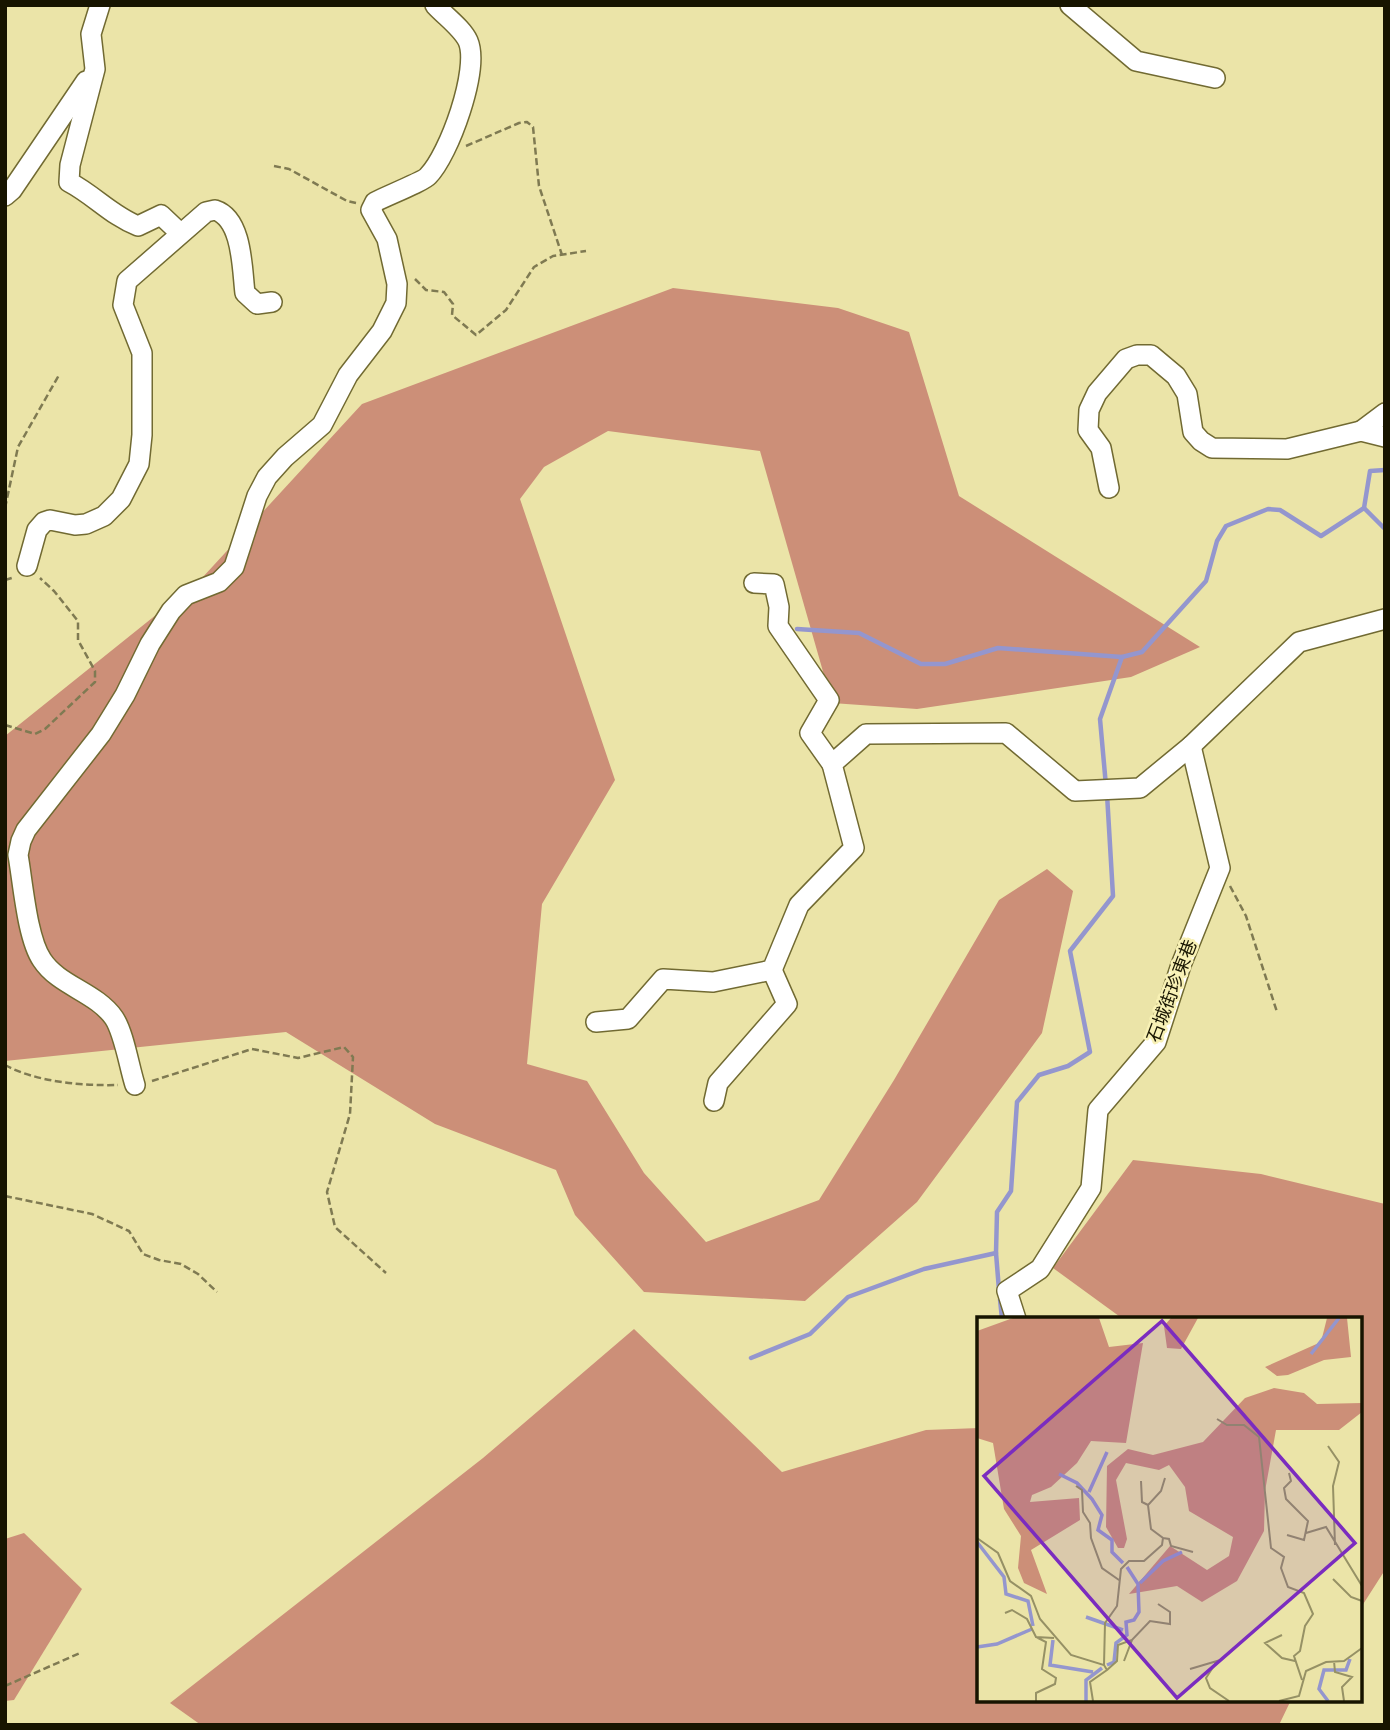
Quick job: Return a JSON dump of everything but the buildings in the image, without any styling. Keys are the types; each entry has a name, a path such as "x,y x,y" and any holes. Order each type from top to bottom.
{"street":[{"path":"100,5 91,34 94,69 70,165 69,182 120,219 138,226 161,215 180,233"},
{"path":"135,1085 114,1019 97,1002 56,974 38,954 32,936 18,855 21,841 125,695 150,644 171,611 186,595 219,582 234,567 257,496 272,470 322,425 348,375 382,331 396,303 397,284 387,239 371,210 374,202 426,178 450,143 464,96 472,52 467,37 435,5"},
{"path":"1070,5 1136,61 1215,78"},
{"path":"5,196 12,190 94,69"},
{"path":"27,566 37,530 44,522 50,520 75,525 86,524 104,516 121,499 139,464 142,435 142,353 123,305 127,281 209,210 219,211 227,218 242,250 245,293 257,304 272,302"},
{"path":"1109,488 1101,448 1087,430 1089,410 1097,393 1126,359 1137,355 1151,355 1176,376 1187,394 1193,432 1212,448 1287,449 1361,431 1385,413"},
{"path":"1361,431 1385,437"},
{"path":"714,1101 718,1083 787,1004 772,970 799,905 854,848 832,764 810,733 829,699 778,626 779,607 774,584 754,583"},
{"path":"832,764 866,733 1006,733 1075,791 1140,788 1191,746 1299,642 1385,619"},
{"path":"1191,746 1220,868"},
{"name":"石城街珍東巷","path":"1015,1317 1007,1292 1040,1269 1091,1188 1098,1110 1156,1042 1181,965 1220,868"},
{"path":"596,1022 628,1019 663,979 713,982 772,970"}],"path":[{"path":"450,143 462,147 519,123 527,122 533,127 539,186 562,255"},
{"path":"274,166 289,169 347,201 359,203"},
{"path":"408,273 426,290 444,292 453,304 452,315 476,335 506,310 534,267 553,256 586,251"},
{"path":"5,508 18,447 59,375"},
{"path":"5,580 12,580 27,566 54,591 78,621 78,640 95,671 95,682 45,729 35,734 5,725"},
{"path":"1220,868 1246,916 1277,1012"},
{"path":"5,1065 19,1072 87,1086 135,1085 179,1074 252,1049 298,1058 344,1047 354,1057 350,1114 327,1192 335,1227 386,1273"},
{"path":"5,1196 92,1214 129,1231 143,1254 181,1264 198,1274 217,1292"},
{"path":"5,1686 80,1653"}],"shaded area":[{"path":"673,288 838,308 909,332 959,496 1200,647 1131,677 917,709 832,703 760,451 608,431 544,467 520,499 615,780 542,904 527,1064 587,1081 644,1173 706,1242 819,1200 894,1080 999,900 1047,869 1073,891 1042,1033 917,1202 805,1301 644,1292 575,1215 556,1170 435,1124 286,1032 5,1061 5,736 202,578 362,404"},
{"path":"1133,1160 1261,1174 1385,1204 1385,1570 1362,1606 1362,1317 1120,1317 1053,1268"},
{"path":"634,1329 782,1472 926,1430 977,1428 977,1702 1290,1702 1279,1725 201,1725 170,1703 483,1458"},
{"path":"24,1533 82,1589 14,1700 5,1701 5,1539"}],"waterway":[{"path":"1106,786 1100,719 1122,657 1142,652 1206,581 1217,541 1226,526 1268,509 1280,510 1321,536 1364,508 1370,471 1385,470"},
{"path":"1364,508 1385,529"},
{"path":"797,629 859,633 921,664 945,664 998,648 1122,657"},
{"path":"999,1290 997,1212 1011,1191 1017,1102 1039,1075 1068,1066 1090,1052 1070,951 1113,896 1107,794"},
{"path":"751,1358 810,1334 848,1297 924,1269 996,1253"},
{"path":"1000,1299 1002,1317"}]}
